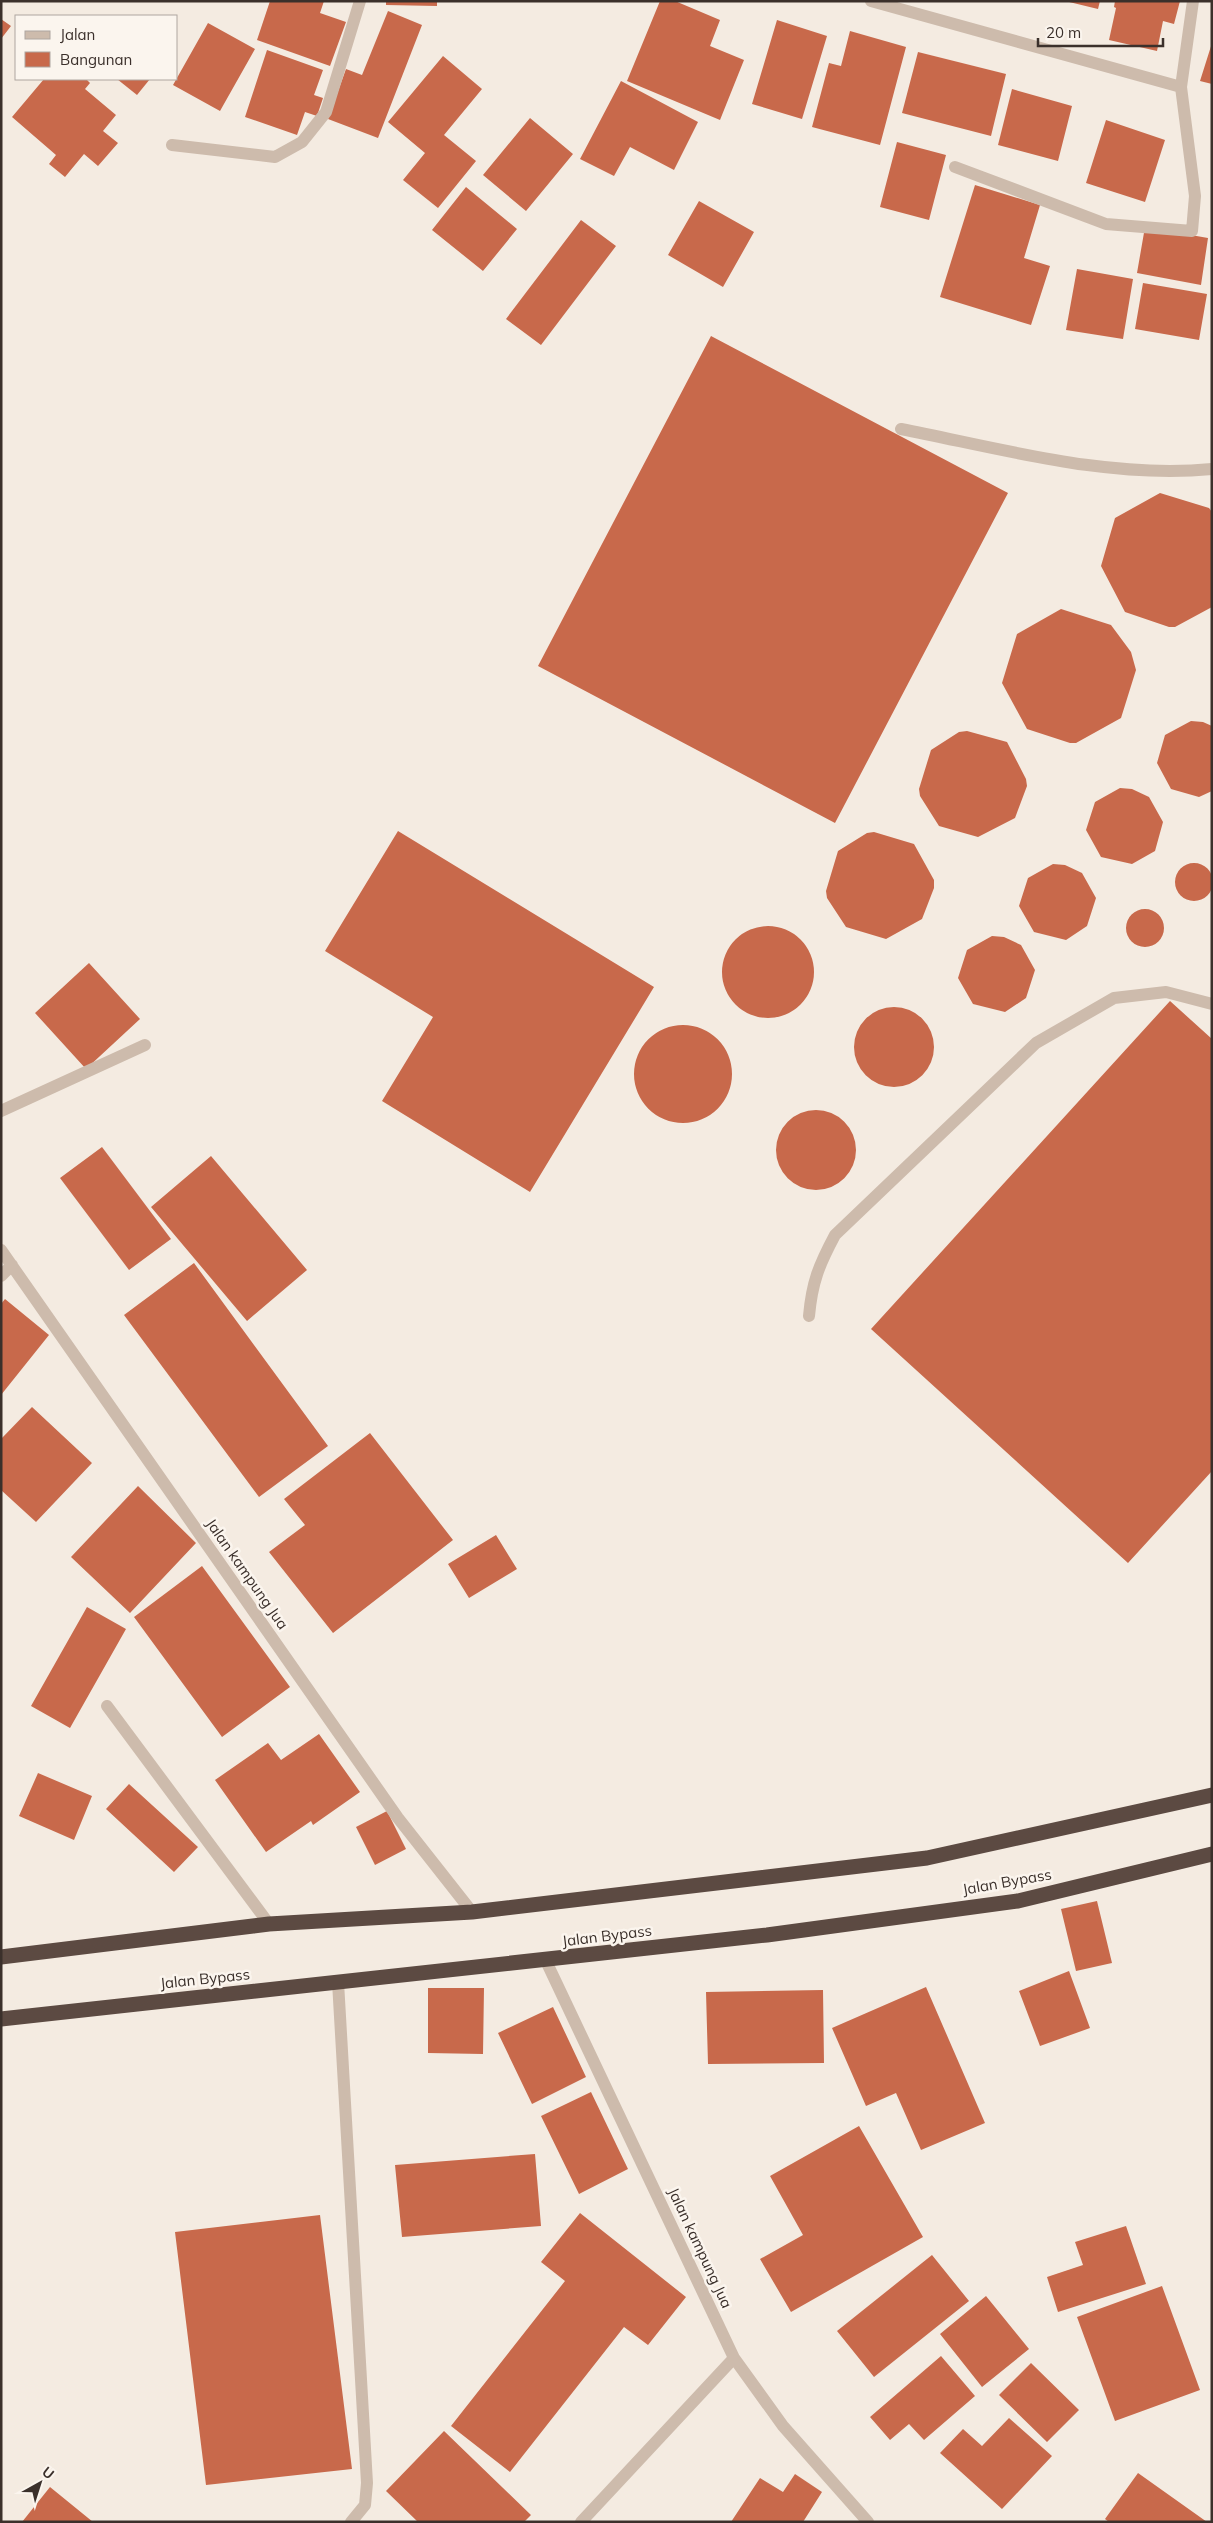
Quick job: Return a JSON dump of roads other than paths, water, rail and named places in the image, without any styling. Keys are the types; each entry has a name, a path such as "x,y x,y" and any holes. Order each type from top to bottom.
{"highway":[{"path":"1,1957 269,1924 472,1912 927,1858 1212,1795"},
{"name":"Jalan Bypass","path":"1,2019 767,1936 1018,1901 1212,1854"}],"street":[{"path":"172,145 275,157 302,142 326,112 360,1"},
{"path":"871,1 1181,87"},
{"path":"955,167 1106,224 1192,231 1196,196 1181,87 1192,1"},
{"path":"902,429 1104,469 1194,471 1212,469"},
{"path":"809,1316 811,1289 819,1265 835,1235 1036,1043 1114,998 1166,992 1212,1004"},
{"path":"1,1111 145,1045"},
{"name":"Jalan kampung Jua","path":"1,1250 398,1818 472,1912"},
{"path":"1,1276 12,1265"},
{"path":"107,1706 269,1924"},
{"name":"Jalan kampung Jua","path":"546,1961 734,2358 783,2426 868,2522"},
{"path":"338,1982 367,2483 365,2505 351,2522"},
{"path":"581,2522 734,2358"}]}
